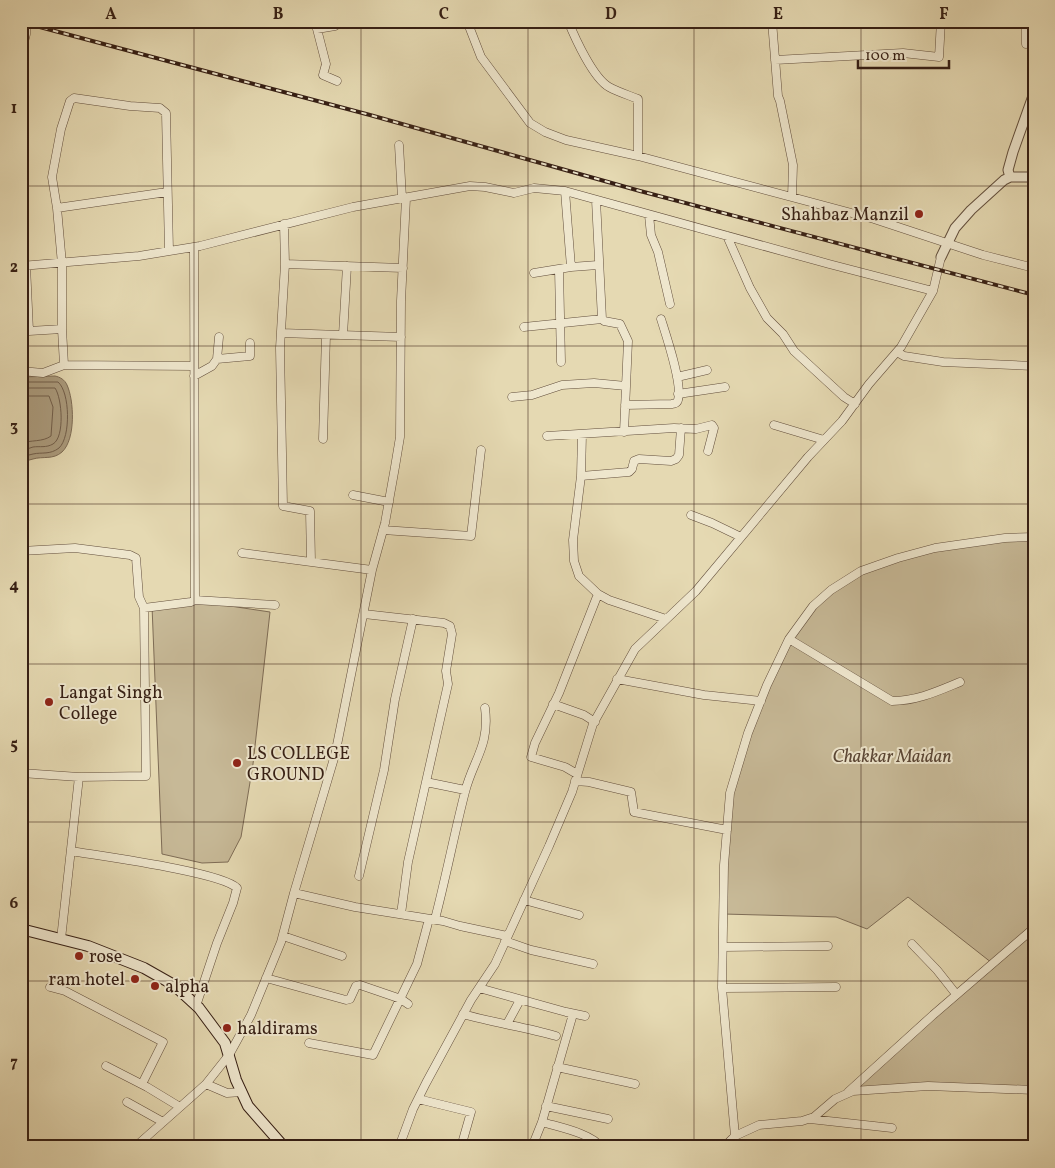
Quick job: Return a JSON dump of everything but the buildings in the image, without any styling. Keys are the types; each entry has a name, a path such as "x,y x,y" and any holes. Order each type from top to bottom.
{"main road":[{"path":"21,929 88,946 144,968 174,985 196,1006 225,1043 236,1080 248,1106 284,1147"}],"street":[{"path":"21,53 26,34 26,21"},
{"path":"336,21 335,26 317,29 326,64 323,75 337,81"},
{"path":"467,21 481,57 530,123 545,132 566,140 638,156 874,219 984,255 1034,268"},
{"path":"568,21 588,61 602,82 608,87 638,99 638,156"},
{"path":"772,21 778,96 793,166 792,197"},
{"path":"775,60 903,53 939,57 941,21"},
{"path":"1026,21 1026,44"},
{"path":"1010,177 1008,170 1013,152 1034,93"},
{"path":"64,365 62,264 52,177 61,129 70,101 74,98 160,108 166,113 169,251"},
{"path":"138,1146 206,1084 228,1055 245,1026 283,936 335,755 372,570 389,502 400,437 404,198 398,145"},
{"path":"399,1147 418,1099 463,1014 494,964 549,846 576,778 595,722 635,649 696,590 808,457 842,422 897,352 933,291 941,257 955,228 971,210 1010,177 1034,177"},
{"path":"62,329 29,330 24,266 139,256 194,247 353,208 470,186 485,187 514,194 534,188 565,191 933,291"},
{"path":"565,191 571,267"},
{"path":"57,208 167,192"},
{"path":"596,200 602,318"},
{"path":"648,215 651,235 658,252 670,304"},
{"path":"284,224 285,264 281,333 283,506 310,511 311,562"},
{"path":"728,236 750,288 767,318 784,334 794,351 844,397 855,404"},
{"path":"194,247 195,600"},
{"path":"285,264 403,268"},
{"path":"343,335 347,266"},
{"path":"534,272 571,267 598,266"},
{"path":"559,269 561,362"},
{"path":"524,327 602,318 604,321 620,324 628,341 624,432"},
{"path":"625,405 672,404 678,400 677,376 661,319"},
{"path":"281,333 401,337"},
{"path":"323,439 326,335"},
{"path":"194,376 212,366 217,359 219,337"},
{"path":"217,359 250,356 250,343"},
{"path":"897,352 904,356 943,362 1034,366"},
{"path":"21,371 43,373 64,365 194,366"},
{"path":"677,376 708,370"},
{"path":"512,397 532,395 562,385 594,383 626,386"},
{"path":"678,394 726,387"},
{"path":"547,436 681,428 696,429 712,425 714,428 708,451"},
{"path":"774,425 824,440"},
{"path":"581,476 628,472 632,469 636,460 671,461 676,459 679,456 681,428"},
{"path":"582,434 581,476 573,531 574,561 579,576 598,594 618,604 666,618"},
{"path":"383,530 471,536 481,450"},
{"path":"353,495 389,502"},
{"path":"691,515 741,537"},
{"path":"735,1136 722,988 724,865 730,793 748,733 789,639 813,606 831,590 861,572 898,558 936,548 1005,538 1034,537"},
{"path":"21,551 75,548 130,555 136,558 139,597 144,608 146,776 79,776 21,773"},
{"path":"242,553 372,570"},
{"path":"598,594 573,660 535,743 531,757 565,767 576,778 631,792 634,812 727,830"},
{"path":"144,608 195,600 275,605"},
{"path":"364,614 444,623 450,626 452,634 446,671 448,684 408,862 401,914"},
{"path":"359,876 384,770 397,692 413,620"},
{"path":"789,639 892,701 906,701 919,698 960,682"},
{"path":"617,679 704,695 761,701"},
{"path":"552,704 584,715 595,722"},
{"path":"309,1043 373,1055 417,964 446,876 465,790 485,737 487,722 485,708"},
{"path":"62,939 79,776"},
{"path":"426,782 465,790"},
{"path":"71,851 185,871 219,880 234,885 237,888 196,1006"},
{"path":"294,893 355,907 432,919 506,938 531,950 593,964"},
{"path":"524,900 579,915"},
{"path":"844,1095 956,994 1034,928"},
{"path":"283,936 342,956"},
{"path":"912,944 937,970 956,994"},
{"path":"723,948 828,946"},
{"path":"266,978 346,1000 350,999 356,986 360,985 401,999 408,1004"},
{"path":"50,987 66,991 163,1042 142,1084"},
{"path":"722,988 836,987"},
{"path":"479,988 585,1016"},
{"path":"507,1024 520,1000"},
{"path":"21,1024 24,1004"},
{"path":"463,1014 556,1036"},
{"path":"532,1147 542,1122 573,1014"},
{"path":"106,1066 142,1084 180,1107"},
{"path":"557,1067 635,1084"},
{"path":"206,1084 227,1093 242,1092"},
{"path":"808,1119 820,1114 835,1099 862,1090 914,1087 1034,1090"},
{"path":"418,1099 471,1112 461,1147"},
{"path":"127,1102 163,1122"},
{"path":"546,1106 608,1119"},
{"path":"724,1147 735,1136 760,1125 808,1119 892,1128"},
{"path":"542,1122 581,1134 598,1143 601,1147"}],"green space":[{"name":"Chakkar Maidan","path":"1034,537 1034,1089 928,1086 853,1091 992,963 908,897 867,929 836,917 723,914 730,793 748,733 789,639 813,606 861,571 935,548"},
{"path":"210,603 270,612 253,764 241,837 228,862 202,863 162,854 152,606"}],"water":[{"path":"55,376 67,385 71,400 72,429 67,446 62,452 52,457 21,462 21,377"}],"railway":[{"path":"21,22 370,115 640,191 1034,295"}],"place":[{"name":"Shahbaz Manzil","path":"919,214"},
{"name":"Langat Singh College","path":"49,702"},
{"name":"LS COLLEGE GROUND","path":"237,763"},
{"name":"rose","path":"79,956"},
{"name":"ram hotel","path":"135,979"},
{"name":"alpha","path":"155,986"},
{"name":"haldirams","path":"227,1028"}]}
